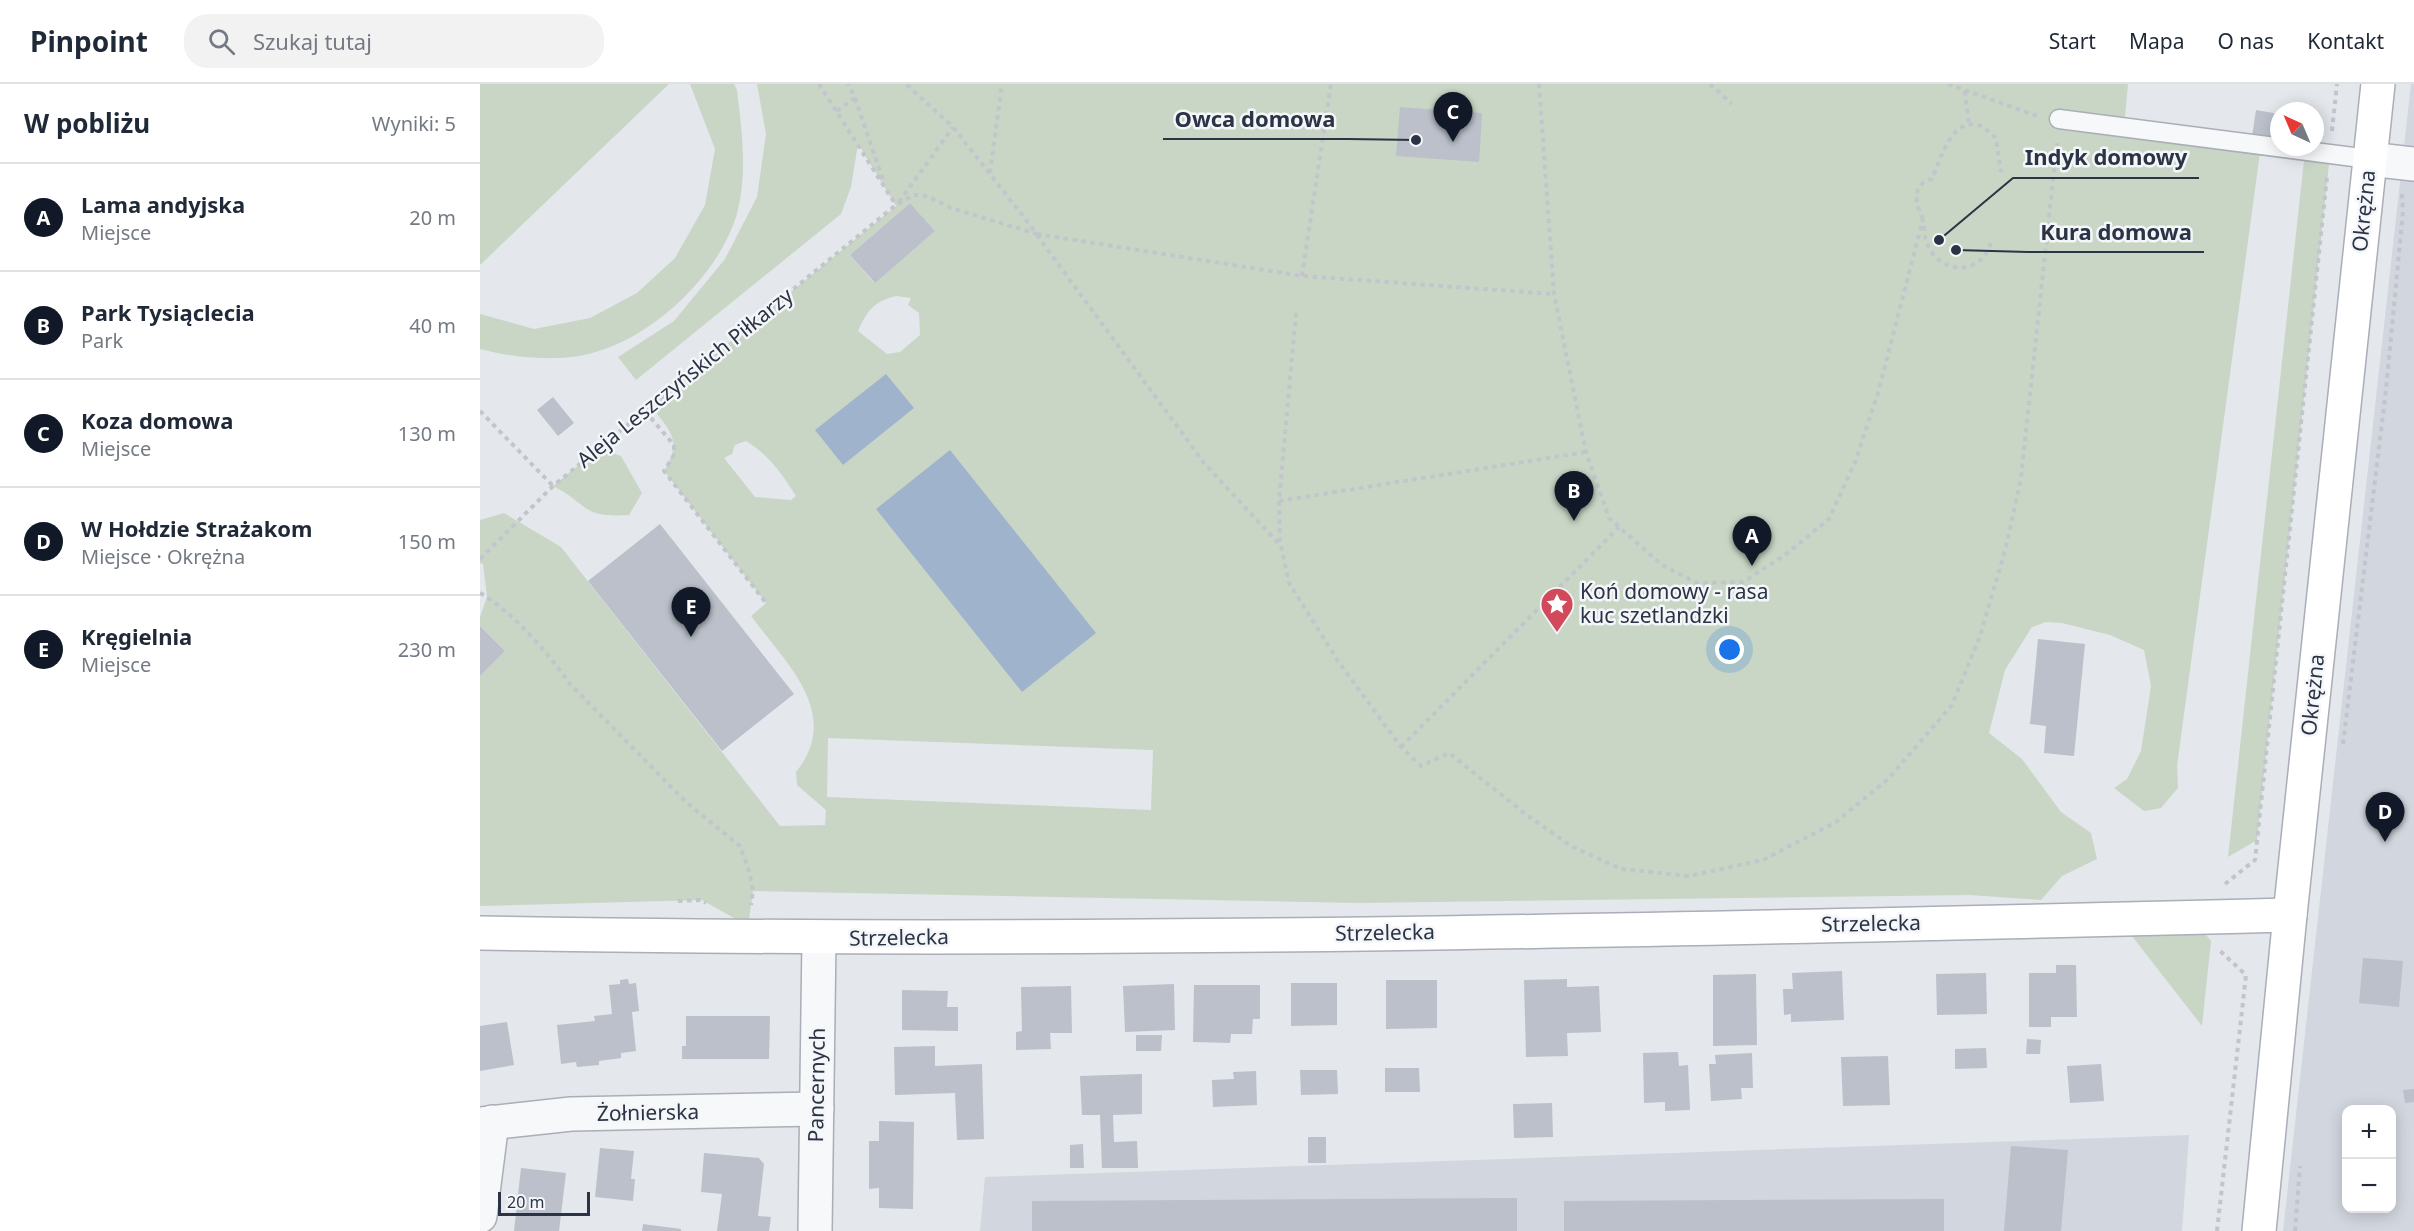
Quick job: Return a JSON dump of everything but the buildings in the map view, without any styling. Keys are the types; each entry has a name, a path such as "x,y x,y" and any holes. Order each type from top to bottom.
{"street":[{"name":"Okrężna","path":"2259,1231 2290,915 2394,162 2378,84"},
{"name":"Strzelecka","path":"480,933 819,938 1512,932 2290,915"},
{"name":"Pancernych","path":"815,1231 819,938"},
{"name":"Żołnierska","path":"486,1123 571,1114 817,1109"},
{"path":"480,1216 486,1123"}],"lane":[{"name":"Okrężna","path":"2059,119 2394,162"}],"path":[{"path":"819,84 897,205"},
{"path":"848,84 855,98 886,190"},
{"path":"906,84 954,127 1037,234 1204,463 1282,547"},
{"path":"990,174 1002,84"},
{"path":"1302,276 1330,84"},
{"path":"1539,84 1554,294 1586,452 1609,518 1662,565 1697,583 1743,582 1785,555 1829,519 1854,462 1878,393 1923,219"},
{"path":"1710,84 1732,104"},
{"path":"1296,313 1279,501 1282,547 1288,583 1314,626 1401,747 1421,766 1449,753 1562,840 1621,869 1689,876 1763,860 1836,822 1888,779 1952,705 1980,636 2006,548 2021,478 2059,119 2028,115 1948,84"},
{"path":"2219,890 2255,860 2337,84"},
{"path":"1965,91 1969,125"},
{"path":"837,111 855,98"},
{"path":"1992,239 1989,252 1979,262 1965,267 1948,267 1934,258 1927,248 1923,219 1916,207 1918,188 1924,181 1932,179 1953,133 1969,125 1981,126 1996,138 2001,172"},
{"path":"897,205 954,127"},
{"path":"2342,750 2387,379 2403,212 2394,162"},
{"path":"897,205 914,195 927,196 951,208 1037,234 1302,276 1554,294"},
{"name":"Aleja Leszczyńskich Piłkarzy","path":"480,559 553,486 897,205"},
{"path":"480,411 553,486"},
{"path":"645,411 674,445 674,455 664,471 766,603"},
{"path":"1279,501 1586,452"},
{"path":"1401,747 1619,527"},
{"path":"480,593 528,634 555,663 570,684 686,802 740,846 749,870 753,891 750,914"},
{"path":"2216,946 2246,975 2217,1231"},
{"path":"2295,1231 2301,1162"}],"shaded area":[{"path":"2411,84 2414,84 2414,1231 2283,1231"},
{"path":"2189,1135 2182,1231 980,1231 985,1177"}],"green space":[{"path":"480,84 669,84 480,265"},
{"path":"690,84 734,84 737,90 743,154 742,185 736,217 726,241 695,286 652,324 629,339 604,349 579,356 541,358 480,349 480,314 534,329 590,318 637,293 675,258 705,205 715,149"},
{"path":"757,84 2128,84 2124,127 2261,145 2177,766 2178,788 2161,808 2144,811 2114,788 2127,779 2141,751 2151,686 2144,650 2110,635 2062,623 2046,622 2032,627 2005,670 1989,733 2022,759 2061,812 2091,833 2097,859 2062,876 2041,900 1970,895 1359,903 753,891 748,926 702,900 480,906 480,676 505,651 480,626 480,617 487,597 483,564 480,563 480,520 504,513 561,547 780,826 825,825 826,810 797,785 796,772 809,751 814,730 812,710 804,690 793,671 751,616 766,603 664,471 673,451 672,436 651,406 896,206 858,144 851,187 841,214 636,380 618,357 674,321 725,259 757,197 766,134","holes":["910,203 935,231 874,283 850,255","896,296 911,298 908,305 919,313 920,335 900,352 887,354 858,331 872,308","746,441 762,452 796,496 791,500 755,497 724,458 732,454 735,445","828,738 1153,750 1151,810 827,797"]},
{"path":"2330,154 2257,840 2228,857 2304,156"},
{"path":"605,451 621,456 642,493 629,515 594,512 553,486 591,455"},
{"path":"2206,917 2206,935 2211,941 2202,1026 2118,918"}],"water":[{"path":"886,374 914,408 843,465 815,430"},
{"path":"950,450 1096,633 1022,692 876,509"}],"place":[{"name":"Owca domowa","path":"1416,140"},
{"name":"Koza domowa","path":"1453,142"},
{"name":"Indyk domowy","path":"1939,240"},
{"name":"Kura domowa","path":"1956,250"},
{"name":"Park Tysiąclecia","path":"1574,521"},
{"name":"Lama andyjska","path":"1752,566"},
{"name":"Koń domowy - rasa kuc szetlandzki","path":"1557,633"},
{"name":"Kręgielnia","path":"691,637"},
{"name":"W Hołdzie Strażakom","path":"2385,842"}]}
